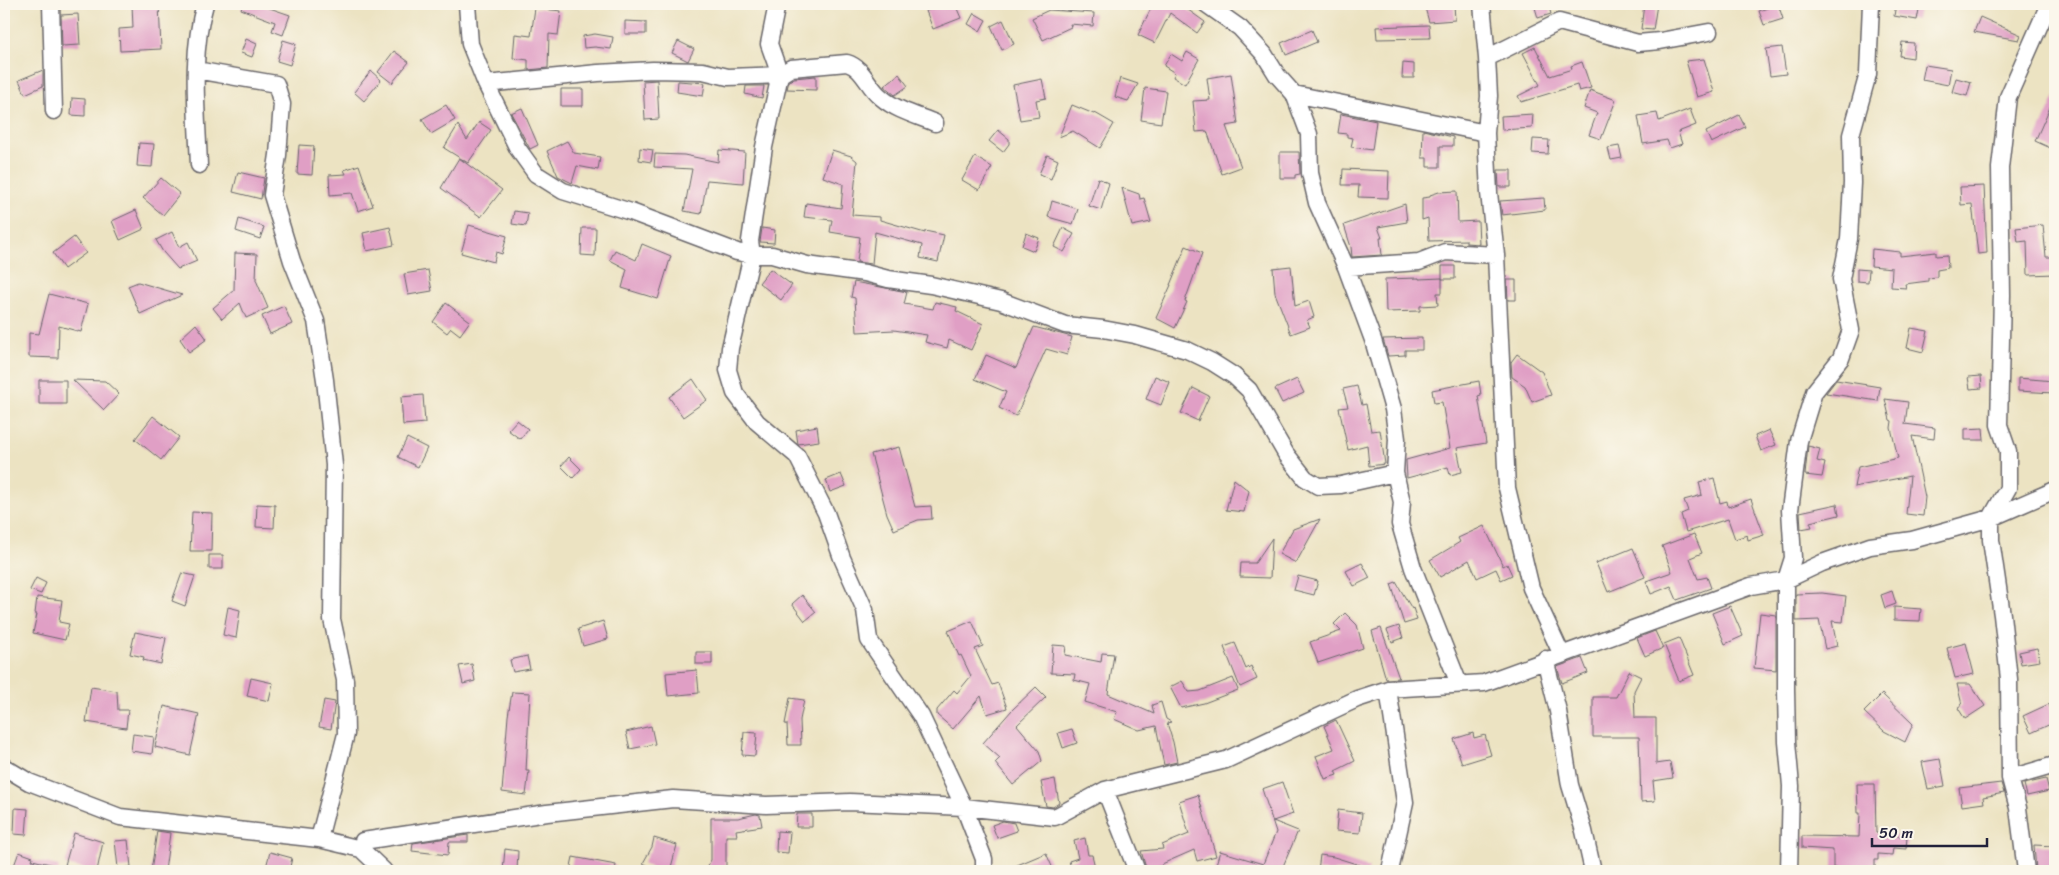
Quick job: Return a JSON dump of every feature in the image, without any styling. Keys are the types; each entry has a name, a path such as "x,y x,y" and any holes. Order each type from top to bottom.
{"street":[{"path":"51,4 54,111"},
{"path":"199,165 196,70 200,19 205,4"},
{"path":"467,4 470,44 486,84 518,149 536,174 563,191 631,212 737,252 752,255 772,255 807,265 931,285 1001,301 1065,325 1135,335 1187,350 1212,362 1234,376 1250,390 1286,454 1305,478 1318,486 1342,485 1396,473"},
{"path":"777,4 769,44 780,75 764,147 750,241 752,255 729,355 728,370 735,393 757,422 797,456 826,513 842,558 865,610 869,640 921,716 964,807 984,859 984,871"},
{"path":"1206,4 1240,28 1264,54 1277,75 1294,94 1309,134 1310,173 1317,203 1346,267 1388,388 1397,439 1396,473 1402,502 1400,524 1413,568 1460,684"},
{"path":"1482,4 1487,58 1488,96 1486,133 1489,193 1496,255 1508,488 1531,588 1561,653"},
{"path":"1790,871 1791,786 1787,733 1786,580 1793,558 1790,510 1799,441 1814,392 1841,358 1852,330 1841,279 1849,239 1852,183 1851,135 1868,74 1871,4"},
{"path":"2026,871 2018,808 2010,778 2009,679 1991,540 1991,518 2008,488 2008,451 1999,424 2002,295 2000,168 2008,97 2049,4"},
{"path":"1487,58 1559,22 1638,43 1708,32"},
{"path":"486,84 598,73 654,70 703,72 728,77 780,75 791,68 847,63 856,66 882,99 935,123"},
{"path":"196,70 276,84 282,104 278,155 272,195 292,261 316,321 325,380 334,465 332,619 346,680 346,734 319,839"},
{"path":"1294,94 1486,133"},
{"path":"1346,267 1418,262 1445,252 1496,255"},
{"path":"361,849 363,840 547,813 672,799 766,805 850,802 964,807 1055,817 1105,790 1226,760 1357,699 1388,689 1484,682 1750,586 1786,580 1822,563 1870,546 1912,540 1991,518 2055,490"},
{"path":"1545,659 1558,711 1570,785 1584,831 1593,871"},
{"path":"1388,689 1405,802 1390,871"},
{"path":"2010,778 2055,765"},
{"path":"4,767 29,782 120,817 319,839 361,849 384,871"},
{"path":"1105,790 1137,871"}],"building":[{"path":"132,4 159,4 161,49 120,51 119,29 133,28"},
{"path":"243,4 258,4 290,15 283,35 272,31 275,22 241,9"},
{"path":"945,4 955,4 961,18 933,29 926,11"},
{"path":"1153,4 1180,4 1205,22 1197,33 1170,13 1155,43 1138,35"},
{"path":"1424,4 1454,4 1455,20 1429,22"},
{"path":"1534,4 1548,4 1551,14 1538,18"},
{"path":"1644,4 1657,4 1653,30 1641,29"},
{"path":"1778,4 1783,19 1764,25 1759,11"},
{"path":"1896,4 1920,4 1917,20 1894,16"},
{"path":"535,8 561,11 558,35 549,34 548,68 528,70 528,60 513,58 515,34 531,36"},
{"path":"1049,10 1094,13 1093,26 1070,24 1071,27 1043,40 1032,18"},
{"path":"974,13 986,20 980,31 968,24"},
{"path":"78,14 80,45 62,46 61,15"},
{"path":"1980,17 2021,35 2019,40 1974,32"},
{"path":"1003,20 1014,44 1002,50 991,26"},
{"path":"625,21 646,22 646,34 625,34"},
{"path":"1429,25 1430,38 1377,39 1376,27"},
{"path":"1312,30 1317,42 1286,55 1281,43"},
{"path":"595,34 613,37 611,49 584,48 583,36"},
{"path":"246,39 257,44 252,57 241,53"},
{"path":"283,40 296,44 290,65 277,61"},
{"path":"678,41 694,49 688,61 672,53"},
{"path":"1902,42 1914,43 1913,58 1900,56"},
{"path":"1535,47 1550,76 1572,69 1571,66 1582,62 1591,88 1579,91 1577,85 1521,102 1518,96 1540,85 1523,53"},
{"path":"1782,47 1786,74 1770,76 1766,49"},
{"path":"394,51 409,62 392,83 378,72"},
{"path":"1187,52 1199,59 1185,84 1173,77 1175,73 1164,66 1171,54 1182,61"},
{"path":"1704,59 1714,92 1697,97 1686,61"},
{"path":"1403,63 1414,64 1414,78 1402,78"},
{"path":"1925,65 1951,69 1948,85 1922,80"},
{"path":"43,70 43,86 25,94 19,80"},
{"path":"371,71 381,80 364,101 354,92"},
{"path":"899,74 908,86 895,95 884,86"},
{"path":"1231,74 1238,124 1226,126 1241,167 1222,174 1207,131 1196,132 1193,101 1210,100 1207,78"},
{"path":"816,76 816,90 787,89 789,81 794,78"},
{"path":"1120,78 1138,84 1128,101 1115,97"},
{"path":"1956,78 1971,82 1967,96 1952,92"},
{"path":"1042,79 1046,98 1036,100 1039,117 1020,120 1013,85"},
{"path":"657,80 659,119 645,120 643,81"},
{"path":"678,81 705,83 703,96 677,92"},
{"path":"746,86 764,86 762,98 745,94"},
{"path":"1145,88 1166,91 1161,123 1141,120"},
{"path":"561,89 583,89 583,106 561,106"},
{"path":"1590,90 1616,100 1601,139 1589,135 1597,113 1584,108"},
{"path":"2055,96 2055,150 2035,141"},
{"path":"72,98 85,99 85,116 71,115"},
{"path":"446,105 455,120 431,134 422,119"},
{"path":"1072,105 1095,113 1114,124 1100,148 1073,131 1059,137"},
{"path":"522,108 538,145 530,149 511,113"},
{"path":"1690,109 1696,125 1678,132 1682,144 1670,148 1667,140 1643,144 1638,116 1657,113 1659,121"},
{"path":"1341,114 1376,121 1372,150 1351,147 1353,138 1347,137 1347,134 1338,133"},
{"path":"1533,114 1532,128 1502,130 1501,116"},
{"path":"1739,115 1745,127 1711,143 1706,132"},
{"path":"479,122 491,130 468,163 444,148 458,125 467,140"},
{"path":"998,130 1009,139 1009,144 1003,152 989,141"},
{"path":"1423,130 1453,137 1453,146 1440,146 1440,167 1427,167 1427,158 1422,158"},
{"path":"1533,139 1549,140 1548,154 1532,153"},
{"path":"567,141 574,153 600,157 598,170 577,166 572,183 558,176 547,151"},
{"path":"139,143 154,144 152,167 137,166"},
{"path":"299,145 314,146 312,175 297,174"},
{"path":"1619,146 1622,158 1611,160 1608,148"},
{"path":"640,148 653,150 651,162 639,160"},
{"path":"719,150 745,152 743,183 707,180 701,214 684,211 692,169 654,167 655,154 684,155 718,162"},
{"path":"832,150 851,156 857,161 852,215 880,217 880,220 925,233 925,231 944,235 938,262 920,258 922,245 875,232 872,264 857,262 860,237 830,232 832,220 804,217 806,203 841,208 843,184 823,177"},
{"path":"1280,152 1299,152 1300,174 1295,175 1295,178 1280,178"},
{"path":"1047,155 1058,160 1051,179 1039,174"},
{"path":"975,157 992,167 979,190 962,180"},
{"path":"459,158 502,190 481,217 441,188"},
{"path":"359,165 373,206 358,211 352,193 330,195 329,175 346,174 344,170"},
{"path":"1343,169 1389,171 1388,198 1358,197 1359,185 1342,185"},
{"path":"1498,170 1511,170 1511,187 1499,187"},
{"path":"238,172 264,178 261,199 233,192"},
{"path":"161,178 180,194 163,215 143,198"},
{"path":"1098,178 1109,183 1101,210 1089,206"},
{"path":"1984,186 1987,253 1978,254 1972,204 1961,205 1960,187"},
{"path":"1122,188 1139,194 1140,199 1144,198 1151,222 1132,226"},
{"path":"1457,191 1458,222 1478,221 1479,244 1466,243 1466,240 1429,241 1428,218 1422,220 1422,198 1430,197 1430,195 1439,192"},
{"path":"1544,198 1545,210 1502,215 1500,201"},
{"path":"1052,201 1078,209 1073,224 1048,217"},
{"path":"1405,204 1407,222 1378,227 1382,238 1380,238 1382,255 1352,257 1344,225"},
{"path":"136,210 144,229 120,240 112,221"},
{"path":"514,211 528,213 526,226 512,224"},
{"path":"239,219 264,227 260,239 236,231"},
{"path":"469,225 507,236 502,254 496,252 494,262 461,253"},
{"path":"2043,225 2046,257 2055,257 2055,274 2028,275 2027,241 2018,242 2016,228"},
{"path":"390,227 394,245 367,251 363,233"},
{"path":"582,228 596,228 595,256 581,255"},
{"path":"762,228 775,230 774,243 760,242"},
{"path":"1063,228 1074,234 1064,252 1054,247"},
{"path":"172,232 179,247 188,242 197,261 178,269 163,252 156,240"},
{"path":"1026,233 1039,238 1034,251 1022,246"},
{"path":"74,237 86,253 64,269 53,253"},
{"path":"642,244 671,256 658,299 622,288 627,269 610,260 615,250 636,260"},
{"path":"1186,246 1202,253 1185,301 1187,302 1175,328 1156,318"},
{"path":"1872,249 1900,252 1900,256 1936,252 1936,256 1947,255 1948,268 1937,270 1937,277 1928,278 1928,281 1905,284 1906,288 1891,287 1892,268 1871,266"},
{"path":"235,253 257,254 256,280 268,308 246,318 240,303 222,319 213,308 234,290"},
{"path":"1291,266 1295,306 1309,301 1314,317 1307,320 1310,327 1291,334 1275,293 1273,268"},
{"path":"1442,266 1455,266 1455,279 1442,279"},
{"path":"770,269 792,285 781,300 759,283"},
{"path":"1857,269 1869,270 1868,282 1857,281"},
{"path":"428,270 432,291 408,295 404,274"},
{"path":"1442,278 1442,293 1437,293 1438,305 1420,306 1420,311 1386,312 1385,279"},
{"path":"1507,280 1516,280 1516,300 1508,300"},
{"path":"138,282 182,295 140,314 128,286"},
{"path":"854,282 907,292 904,304 933,309 935,302 957,307 956,311 983,324 971,350 949,340 947,348 925,342 927,335 894,330 857,332 855,298 851,297"},
{"path":"49,294 88,304 81,332 59,326 58,358 29,357 29,333 39,334"},
{"path":"446,303 470,321 460,335 451,328 447,333 433,322"},
{"path":"284,306 292,324 270,334 262,316"},
{"path":"196,324 207,339 189,352 180,339"},
{"path":"1034,327 1072,337 1067,355 1046,349 1016,416 999,408 1006,392 975,379 986,355 1016,368"},
{"path":"1911,328 1928,331 1923,352 1907,348"},
{"path":"1422,338 1422,350 1405,350 1405,355 1388,356 1383,339"},
{"path":"1517,354 1542,372 1551,395 1532,402 1525,386 1512,377 1511,362"},
{"path":"1155,376 1170,382 1161,405 1146,399"},
{"path":"1981,376 1982,388 1970,389 1968,377"},
{"path":"2018,378 2054,381 2053,393 2018,391"},
{"path":"693,379 707,400 683,417 669,397"},
{"path":"1297,379 1304,393 1282,403 1275,389"},
{"path":"39,380 66,380 66,404 39,404"},
{"path":"73,380 105,381 119,394 104,410"},
{"path":"1836,380 1880,387 1878,401 1826,393"},
{"path":"1479,381 1481,395 1478,396 1486,443 1457,448 1462,472 1450,475 1448,467 1407,478 1406,460 1450,448 1442,402 1434,403 1432,390"},
{"path":"1357,386 1362,405 1366,404 1371,431 1380,430 1385,464 1369,466 1367,445 1348,450 1339,408 1348,407 1343,389"},
{"path":"1193,388 1209,396 1198,421 1181,413"},
{"path":"423,395 425,423 403,425 401,397"},
{"path":"1885,399 1908,402 1905,424 1935,428 1934,439 1912,436 1925,497 1923,516 1906,514 1910,476 1854,487 1858,467 1898,458 1891,428 1892,421 1890,420"},
{"path":"153,416 179,437 161,460 135,439"},
{"path":"517,420 528,429 520,439 508,430"},
{"path":"817,426 819,441 798,444 796,430"},
{"path":"1983,428 1984,440 1965,440 1965,429"},
{"path":"1769,430 1776,445 1761,451 1755,436"},
{"path":"407,438 427,448 418,467 398,457"},
{"path":"1808,446 1820,449 1817,461 1825,463 1822,477 1805,475"},
{"path":"899,447 915,507 931,506 932,519 918,520 894,530 887,514 871,454"},
{"path":"569,457 581,469 573,478 561,466"},
{"path":"841,474 846,486 830,492 826,480"},
{"path":"1714,478 1720,503 1727,501 1728,507 1751,499 1764,535 1748,540 1747,535 1735,539 1728,519 1686,532 1681,514 1688,511 1684,500 1702,495 1699,482"},
{"path":"1234,479 1249,491 1244,512 1226,510"},
{"path":"257,504 275,505 274,528 256,527"},
{"path":"1837,504 1839,515 1810,522 1812,527 1801,529 1800,512"},
{"path":"192,512 212,513 211,551 190,551"},
{"path":"1320,519 1296,563 1279,554 1293,529"},
{"path":"1484,526 1503,566 1507,564 1512,575 1501,580 1496,569 1477,578 1469,560 1440,577 1430,560 1460,542 1458,538"},
{"path":"1694,534 1702,553 1690,558 1698,579 1707,577 1711,588 1677,600 1671,586 1651,594 1646,581 1672,572 1662,546"},
{"path":"1272,538 1270,578 1240,577 1241,563 1255,563"},
{"path":"1633,548 1645,577 1608,592 1596,563"},
{"path":"209,555 223,555 223,569 209,569"},
{"path":"1362,563 1370,578 1354,586 1346,571"},
{"path":"182,573 195,576 185,606 172,601"},
{"path":"1298,576 1318,581 1314,595 1294,590"},
{"path":"36,578 46,583 41,594 30,590"},
{"path":"1396,582 1413,608 1417,620 1404,624 1391,584"},
{"path":"1892,591 1896,604 1885,608 1881,595"},
{"path":"1822,593 1846,596 1843,622 1832,621 1837,646 1825,649 1819,620 1796,621 1796,594"},
{"path":"802,595 816,612 805,621 792,604"},
{"path":"37,597 62,600 59,622 69,624 65,640 33,633 37,614 35,614"},
{"path":"1730,606 1743,636 1725,644 1712,613"},
{"path":"228,607 240,610 236,638 223,635"},
{"path":"1894,607 1921,609 1920,621 1894,620"},
{"path":"1345,613 1357,625 1363,648 1318,663 1310,642 1341,631 1334,624"},
{"path":"1760,613 1776,615 1776,670 1754,668"},
{"path":"603,621 608,639 583,646 578,629"},
{"path":"972,621 983,646 975,649 992,685 998,683 1007,708 987,714 981,696 953,729 937,715 937,710 954,690 957,693 971,676 961,655 959,656 948,631"},
{"path":"1399,626 1403,638 1392,642 1387,630"},
{"path":"1381,628 1399,678 1386,679 1372,631"},
{"path":"1655,631 1663,648 1645,656 1637,638"},
{"path":"135,632 166,638 161,664 143,660 144,657 130,654"},
{"path":"1679,638 1694,675 1679,681 1664,644"},
{"path":"1235,643 1246,669 1251,666 1257,679 1240,687 1224,647"},
{"path":"1966,643 1974,674 1955,678 1947,648"},
{"path":"1053,645 1066,646 1065,655 1101,662 1102,653 1114,654 1108,694 1154,714 1152,705 1161,702 1166,719 1171,722 1167,723 1177,762 1164,765 1156,726 1139,730 1114,719 1117,712 1085,702 1090,684 1074,680 1075,674 1051,673"},
{"path":"2037,648 2040,661 2021,664 2019,652"},
{"path":"696,652 712,652 712,664 696,664"},
{"path":"527,656 530,669 513,672 510,660"},
{"path":"1582,658 1588,673 1562,683 1557,667"},
{"path":"472,664 475,681 463,684 459,666"},
{"path":"697,670 699,693 668,696 666,673"},
{"path":"1629,671 1641,677 1634,691 1635,718 1656,718 1656,764 1670,762 1673,778 1653,781 1655,801 1641,802 1639,737 1593,737 1593,697 1616,697"},
{"path":"251,678 273,683 269,701 247,696"},
{"path":"1233,678 1238,690 1204,703 1181,708 1170,687 1182,681 1189,692 1200,691"},
{"path":"1957,684 1970,684 1985,706 1965,719 1958,708 1962,705"},
{"path":"91,687 117,691 118,710 128,710 126,728 86,722"},
{"path":"1036,687 1046,697 1017,725 1039,751 1042,761 1013,785 995,763 1000,758 983,743 1012,710"},
{"path":"512,692 530,693 526,771 529,771 526,795 502,792 508,716"},
{"path":"1882,694 1913,724 1905,742 1884,731 1864,712"},
{"path":"790,698 804,700 800,720 801,745 788,745 787,724 785,724"},
{"path":"324,700 335,702 331,729 319,727"},
{"path":"2049,704 2055,722 2031,733 2023,716"},
{"path":"164,706 199,714 190,755 155,747"},
{"path":"1336,720 1355,761 1335,771 1337,775 1325,779 1316,756 1334,749 1324,726"},
{"path":"651,726 655,744 630,749 626,732"},
{"path":"1072,729 1077,743 1063,748 1058,733"},
{"path":"744,732 757,733 755,756 742,755"},
{"path":"1473,733 1474,738 1485,735 1491,755 1462,764 1454,739"},
{"path":"133,734 154,737 152,754 131,751"},
{"path":"1940,759 1945,786 1928,789 1922,762"},
{"path":"1055,779 1059,803 1053,807 1046,806 1041,782"},
{"path":"2046,779 2049,791 2027,796 2024,784"},
{"path":"1282,782 1293,814 1273,821 1298,831 1281,871 1214,871 1220,851 1263,864 1276,832 1262,789"},
{"path":"2001,783 2004,793 1983,797 1984,803 1962,806 1959,788"},
{"path":"1857,784 1875,784 1876,833 1907,837 1906,849 1893,848 1892,855 1878,854 1878,860 1875,860 1875,871 1855,871 1855,868 1833,868 1833,850 1802,848 1802,836 1859,837 1860,813 1858,813"},
{"path":"1198,795 1216,856 1197,861 1194,850 1162,864 1162,866 1146,868 1141,851 1163,849 1162,845 1189,834 1179,801"},
{"path":"15,808 28,809 26,835 14,834"},
{"path":"1338,810 1362,813 1360,833 1336,831"},
{"path":"756,814 760,815 762,826 736,830 737,836 726,836 726,871 705,871 711,860 711,818 738,818"},
{"path":"797,814 812,814 812,827 796,827"},
{"path":"1003,821 1014,823 1017,831 997,838 992,825"},
{"path":"157,831 170,833 165,871 151,871"},
{"path":"777,831 790,832 788,853 776,852"},
{"path":"74,833 103,842 97,871 65,865"},
{"path":"468,835 468,842 449,842 448,855 412,851 413,843"},
{"path":"654,838 677,845 670,871 658,871 643,863 652,847"},
{"path":"1085,838 1088,855 1092,855 1095,867 1091,868 1092,871 1072,871 1069,861 1078,858 1074,841"},
{"path":"128,840 131,867 118,868 115,841"},
{"path":"2034,845 2055,846 2055,865 2052,865 2052,870 2036,870"},
{"path":"505,849 518,851 517,871 503,871"},
{"path":"19,852 33,857 32,860 59,866 58,871 12,871"},
{"path":"270,852 292,858 289,871 265,871"},
{"path":"1046,853 1054,871 1003,871"},
{"path":"1320,855 1334,857 1369,868 1368,871 1318,871"},
{"path":"573,857 616,865 615,871 570,871"}]}
